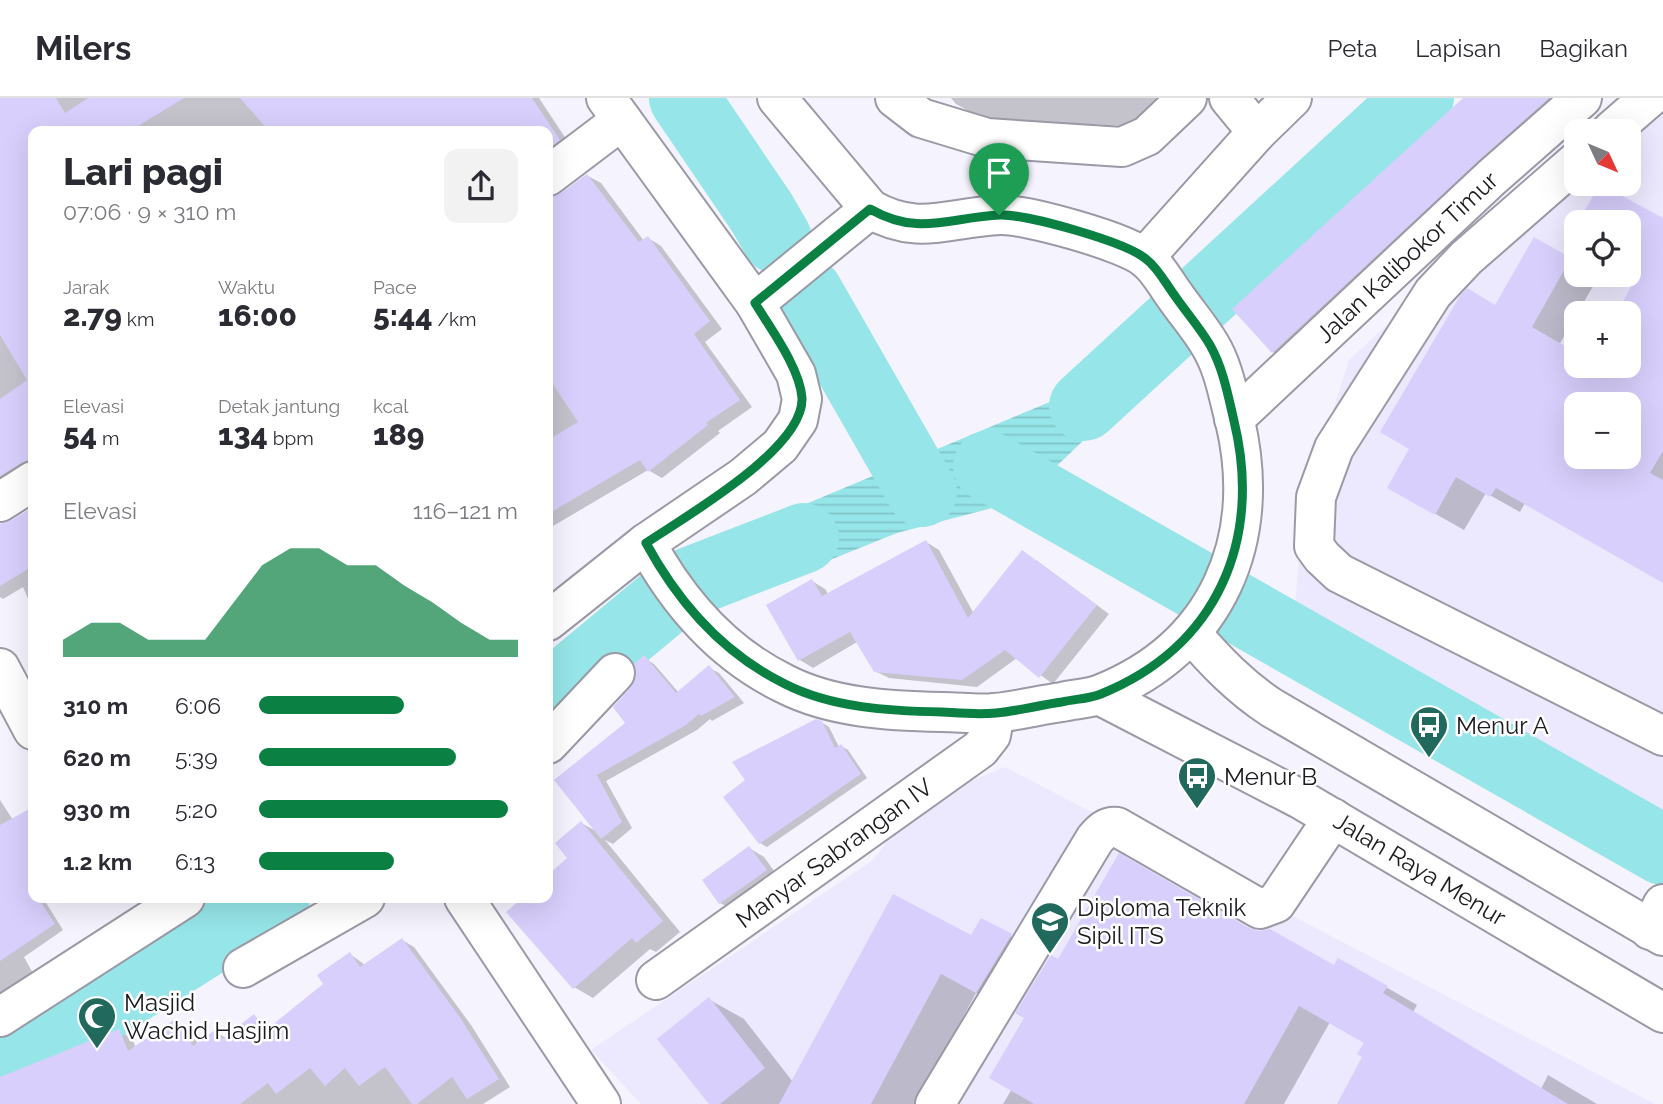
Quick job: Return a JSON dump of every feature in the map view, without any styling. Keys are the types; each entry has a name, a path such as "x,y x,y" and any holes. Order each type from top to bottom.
{"main road":[{"path":"646,543 668,581 703,625 759,670 786,685 818,697 901,711 995,713 1099,695 1151,668 1168,655 1210,605 1242,515 1242,451 1227,386 1211,346 1150,263 1131,248 1026,216 999,215 929,225 890,220 870,209 777,98"},
{"path":"895,98 921,118 987,138 1122,147 1147,136 1187,98"},
{"path":"1228,98 1257,132"},
{"path":"1150,263 1257,132 1292,98"},
{"name":"Jalan Kalibokor Timur","path":"1234,419 1491,178 1582,98"},
{"path":"1625,119 1649,98"},
{"path":"553,171 614,109 755,303 796,374 802,398 798,420 780,446 743,477 646,543 553,617"},
{"path":"1564,172 1466,258 1433,293 1334,448 1316,497 1314,546 1339,573 1663,736"},
{"path":"755,303 870,209"},
{"path":"0,502 28,484"},
{"path":"1210,605 1224,670 1248,692 1272,708 1659,923"},
{"path":"0,668 28,721"},
{"path":"553,739 615,673"},
{"name":"Jalan Raya Menur","path":"1099,695 1333,818 1663,1013"},
{"name":"Manyar Sabrangan IV","path":"656,981 980,749 991,735 995,713"},
{"path":"935,1104 1095,839 1102,832 1109,827 1118,827 1260,909 1276,903 1333,818"},
{"path":"0,1017 130,913 167,903"},
{"path":"243,968 356,903"},
{"path":"467,903 601,1104"}],"shaded area":[{"path":"1663,98 1663,813 1295,606 1304,502 1349,360 1564,163 1564,196 1642,196 1641,119"},
{"name":"Diploma Teknik Sipil ITS","path":"1005,767 1655,1104 641,1104 591,1050 873,860 916,804"}],"water":[{"path":"1139,324 1172,356 1043,479 996,507 897,533 725,602 703,551 782,514 1064,396"}],"building":[{"path":"0,98 56,98 65,113 88,98 184,98 138,126 28,126 28,461 0,476 0,399 27,380 0,335"},
{"path":"240,98 532,98 551,126 265,126"},
{"path":"1463,98 1549,98 1272,353 1232,309"},
{"path":"553,130 560,140 553,145"},
{"path":"587,174 639,242 648,236 710,321 694,334 740,400 706,423 708,425 648,472 640,460 553,511 553,437 578,422 553,384 553,195 561,193"},
{"path":"1593,196 1622,196 1663,218 1663,451 1650,473 1663,480 1663,583 1496,488 1490,497 1456,477 1435,515 1387,488 1409,449 1380,432 1467,288 1495,305 1534,237 1564,254 1564,270 1532,327 1564,345 1564,378 1641,378 1641,301 1623,301 1631,287 1641,287 1641,210 1585,210"},
{"path":"28,510 28,569 0,586 0,524"},
{"path":"926,540 968,618 1022,550 1097,605 1039,678 1005,650 962,680 874,672 850,632 798,661 766,605 812,579 822,596"},
{"path":"644,655 676,693 709,665 735,697 701,716 699,714 686,725 597,775 622,822 601,839 554,780 625,723 613,707 631,687 636,677 634,664"},
{"path":"816,719 822,721 835,748 841,744 861,774 759,844 723,797 745,780 732,762"},
{"path":"28,810 28,903 41,903 55,924 0,961 0,825"},
{"path":"581,821 663,921 636,943 632,938 573,989 506,912 516,903 553,903 553,871 567,858 555,843"},
{"path":"749,846 767,870 719,904 702,880"},
{"path":"1119,853 1249,928 1259,931 1270,929 1334,965 1338,958 1388,986 1383,993 1568,1104 1337,1104 1362,1057 1357,1054 1364,1043 1299,1006 1244,1104 1034,1104 989,1078 1024,1018 1015,1013 1051,955 1058,959"},
{"path":"893,894 971,935 981,918 1012,934 976,993 941,974 871,1104 779,1104"},
{"path":"402,938 459,1016 499,1079 467,1099 452,1077 417,1104 412,1104 385,1067 359,1086 345,1068 325,1086 310,1068 276,1094 268,1083 240,1104 0,1104 0,1077 119,1029 128,1051 175,1019 193,1046 215,1030 222,1039 254,1014 266,1030 323,984 317,975 350,952 360,967"},
{"path":"709,997 765,1068 720,1104 709,1104 657,1039"}],"waterway":[{"path":"684,98 777,239"},
{"path":"1084,406 1419,98"},
{"path":"808,293 922,492"},
{"path":"988,466 1663,850"},
{"path":"553,694 685,584 804,538"},
{"path":"0,1072 267,903"}],"place":[{"name":"Menur A","path":"1429,759"},
{"name":"Menur B","path":"1197,810"},
{"name":"Diploma Teknik Sipil ITS","path":"1050,955"},
{"name":"Masjid Wachid Hasjim","path":"97,1050"}],"route":[{"path":"870,209 890,220 929,225 999,215 1026,216 1131,248 1150,262 1211,346 1227,386 1242,451 1242,515 1227,576 1211,607 1191,633 1168,655 1151,668 1099,695 995,713 901,711 818,697 786,685 759,670 703,625 668,581 646,543 743,477 780,446 798,420 802,398 796,374 755,303 870,209"}]}
